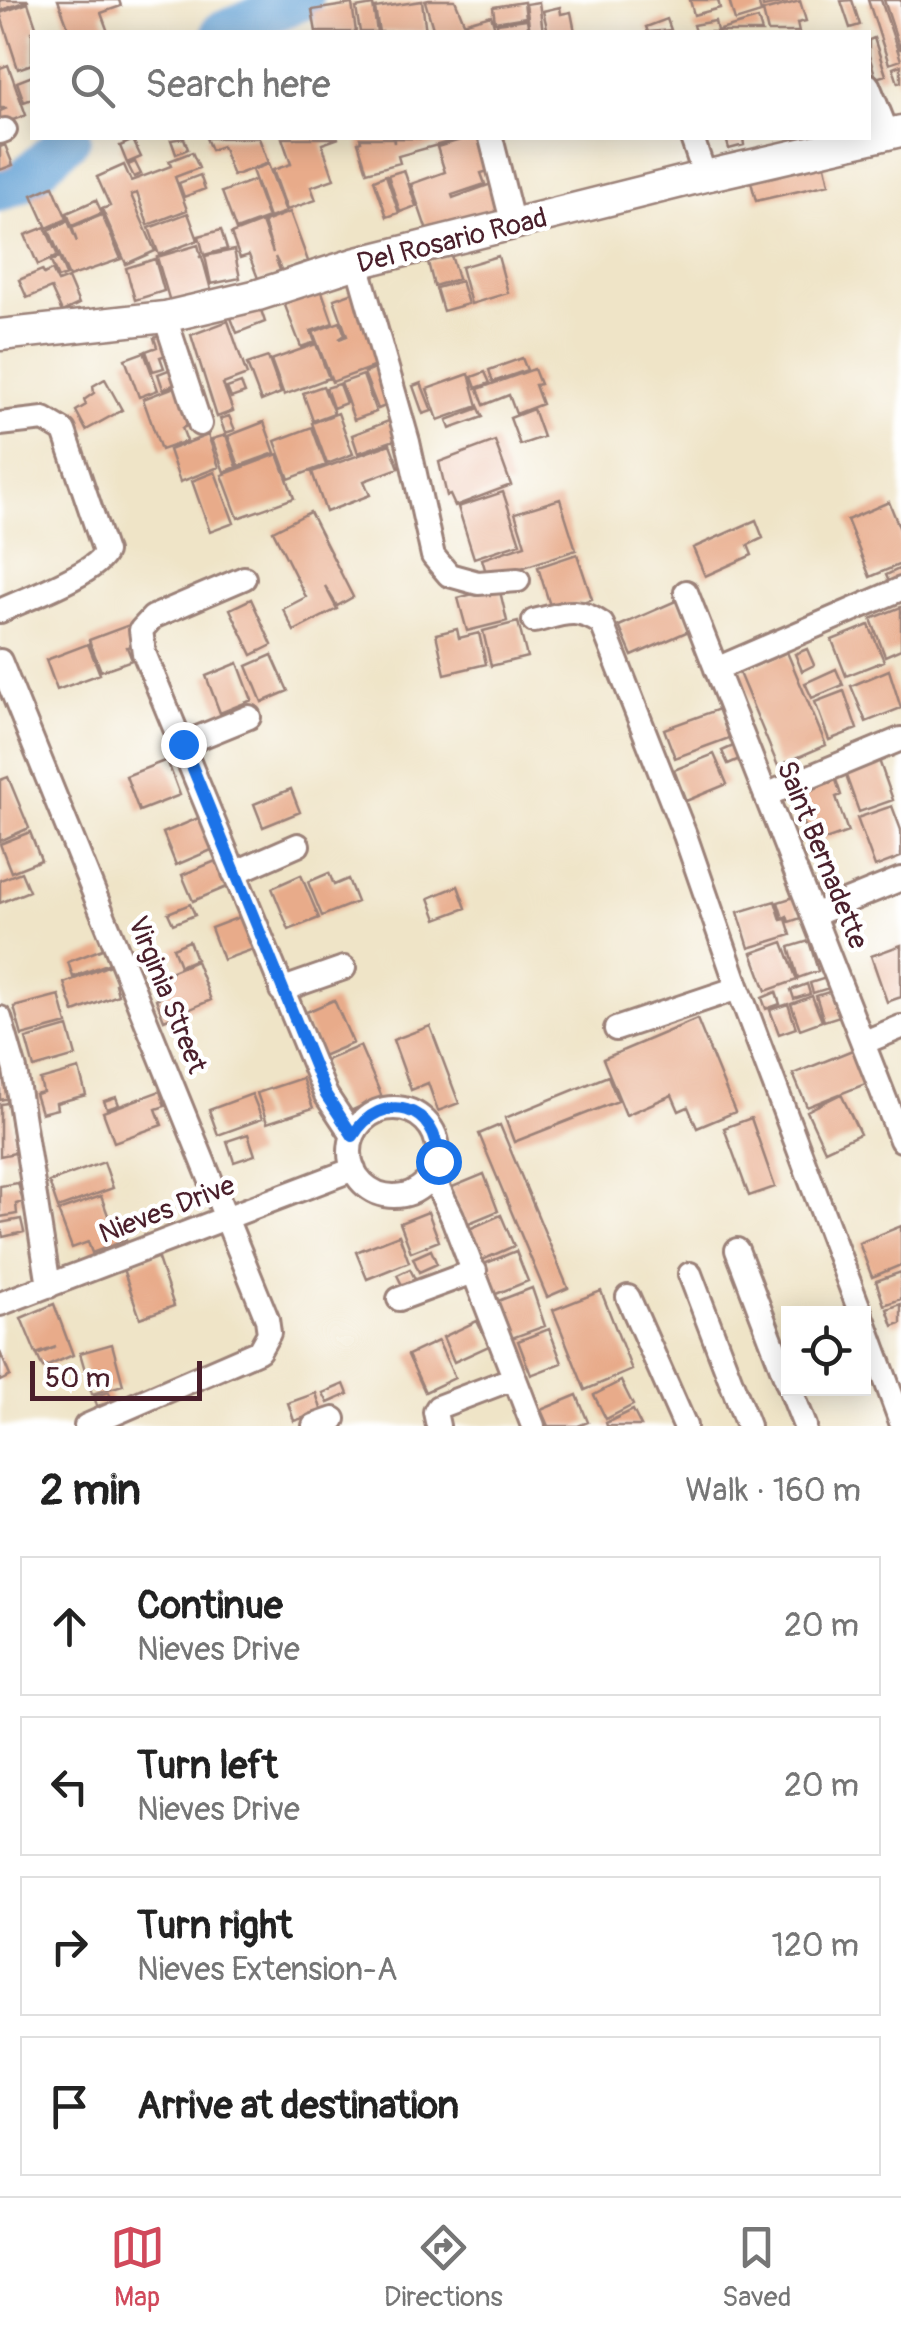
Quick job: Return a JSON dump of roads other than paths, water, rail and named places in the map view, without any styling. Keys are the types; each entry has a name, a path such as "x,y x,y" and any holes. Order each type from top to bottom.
{"main road":[{"name":"Del Rosario Road","path":"0,335 165,316 258,295 358,264 863,140"}],"street":[{"path":"871,91 894,133"},
{"path":"491,140 513,226"},
{"path":"693,140 705,176"},
{"path":"358,264 408,442 433,556 449,575 478,583 518,580"},
{"path":"165,316 200,424"},
{"path":"0,424 44,419 64,431 106,552 102,560 87,570 0,611"},
{"path":"244,578 152,617 141,630 144,653 326,1095 353,1136"},
{"path":"716,669 901,589"},
{"name":"Saint Bernadette","path":"686,592 901,1140"},
{"path":"534,621 573,612 586,613 602,624 685,835 857,1306"},
{"name":"Virginia Street","path":"0,661 267,1320 268,1332 259,1351 86,1426"},
{"path":"183,744 250,716"},
{"path":"766,795 901,739"},
{"path":"234,873 298,845"},
{"path":"813,915 901,879"},
{"path":"281,990 344,968"},
{"path":"616,1029 738,988"},
{"path":"0,1018 16,1070 49,1286"},
{"path":"865,1042 901,1026"},
{"path":"386,1109 414,1112 426,1120 438,1146 432,1174 424,1186 398,1196 372,1190 354,1169 350,1147 353,1136 360,1124 386,1109"},
{"name":"Nieves Drive","path":"0,1304 354,1169"},
{"path":"432,1174 533,1426"},
{"path":"737,1250 781,1365"},
{"path":"399,1299 474,1271"},
{"path":"690,1274 748,1426"},
{"path":"628,1297 684,1426"},
{"path":"871,1340 901,1422"},
{"path":"438,1426 438,1407 514,1378"},
{"path":"793,1396 805,1426"}],"waterway":[{"path":"227,30 302,0"},
{"path":"0,191 22,181 68,140"}]}
